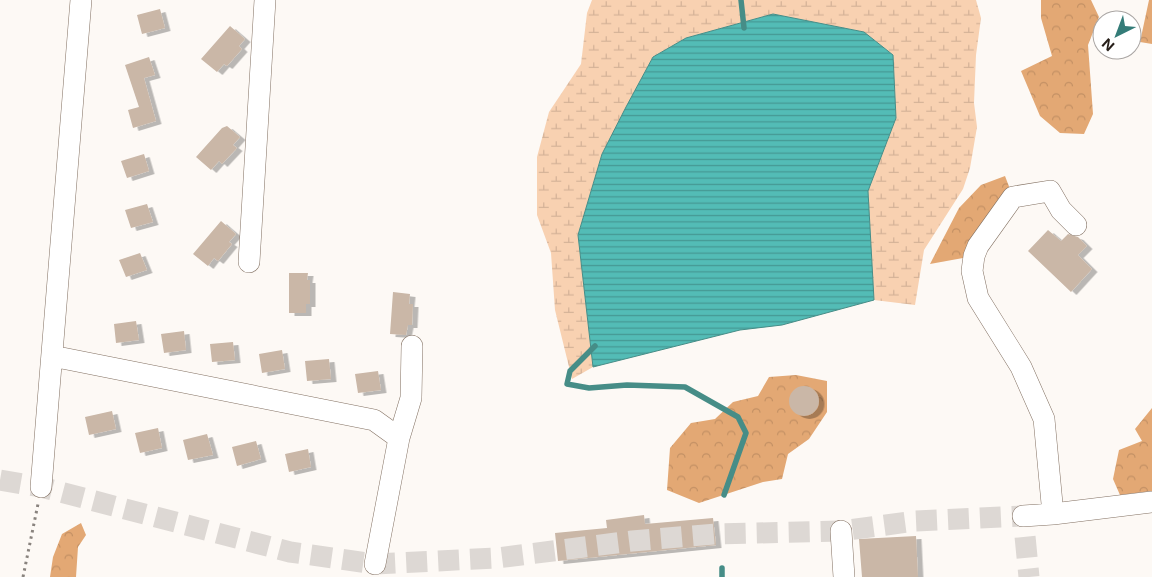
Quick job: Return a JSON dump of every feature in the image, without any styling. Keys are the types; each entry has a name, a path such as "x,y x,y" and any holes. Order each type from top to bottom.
{"street":[{"path":"41,487 81,0"},
{"path":"250,262 265,0"},
{"path":"1053,514 1044,419 1021,367 978,298 972,271 974,256 978,246 1013,197 1050,191 1061,210 1076,225"},
{"path":"375,564 399,438 411,398 412,346"},
{"path":"52,356 374,420 399,438"},
{"path":"1023,516 1152,502"},
{"path":"841,531 844,577"}],"path":[{"path":"24,577 41,487"}],"green space":[{"path":"592,0 976,0 981,18 976,55 974,103 977,127 970,168 963,189 924,250 915,305 874,300 868,191 896,118 893,55 864,32 773,14 686,38 653,57 602,154 578,235 593,367 572,379 555,310 551,253 537,215 537,157 549,112 581,64 587,13"},
{"path":"1041,0 1091,0 1096,10 1092,10 1092,35 1088,45 1093,114 1084,134 1060,133 1040,116 1021,71 1052,56 1041,18"},
{"path":"1149,0 1152,0 1152,44 1142,42 1142,33"},
{"path":"1005,176 1013,197 974,256 930,264 959,208 981,185"},
{"path":"796,375 827,381 827,412 809,439 788,454 782,479 763,482 699,503 667,490 670,448 691,423 715,419 733,402 758,396 769,377"},
{"path":"1152,408 1152,491 1120,495 1113,479 1119,450 1142,441 1135,429"},
{"path":"81,523 86,535 78,547 76,577 50,577 53,557 62,534"}],"water":[{"path":"773,14 864,32 893,55 896,118 868,191 874,300 782,325 740,330 593,367 578,235 602,154 653,57 686,38"}],"building":[{"path":"160,9 165,28 142,34 137,15"},
{"path":"230,26 245,39 239,46 242,49 227,66 224,64 217,72 201,59"},
{"path":"149,57 155,75 144,78 156,121 133,128 128,110 139,107 125,65"},
{"path":"227,126 240,137 233,145 237,148 222,164 219,161 211,170 196,157 222,128"},
{"path":"144,154 149,171 127,178 121,161"},
{"path":"147,204 153,222 131,228 125,210"},
{"path":"221,221 236,234 229,242 232,244 218,261 214,258 208,266 193,254"},
{"path":"1048,230 1061,241 1068,234 1078,237 1087,246 1078,255 1092,269 1071,292 1028,251"},
{"path":"140,253 147,270 126,277 119,260"},
{"path":"289,273 308,273 307,280 310,280 310,304 306,304 306,313 289,313"},
{"path":"393,292 410,294 409,304 413,304 412,325 408,325 406,335 390,334"},
{"path":"136,321 139,340 116,343 114,324"},
{"path":"184,331 186,350 164,353 161,334"},
{"path":"233,342 235,360 212,362 210,344"},
{"path":"282,350 285,369 262,373 259,354"},
{"path":"329,359 331,379 307,381 305,361"},
{"path":"378,371 381,390 358,393 355,374"},
{"path":"804,386 810,387 818,395 818,407 810,415 804,416 798,415 790,407 789,401 790,395 798,387"},
{"path":"112,411 116,429 89,435 85,417"},
{"path":"158,428 162,448 140,453 135,433"},
{"path":"207,434 213,455 188,460 183,440"},
{"path":"256,441 261,459 237,466 232,447"},
{"path":"308,449 311,467 289,472 285,454"},
{"path":"644,515 645,524 713,518 716,545 558,561 555,533 607,528 606,520"},
{"path":"916,536 918,577 862,577 859,539"}],"waterway":[{"path":"741,0 744,28"},
{"path":"595,346 570,371 567,384 589,388 627,385 685,387 738,417 746,433 724,495"},
{"path":"722,568 722,577"}],"tunnel":[{"path":"0,480 41,487 290,552 375,564 497,558 632,541 715,534 841,531 916,521 1023,516 1029,577"}]}
